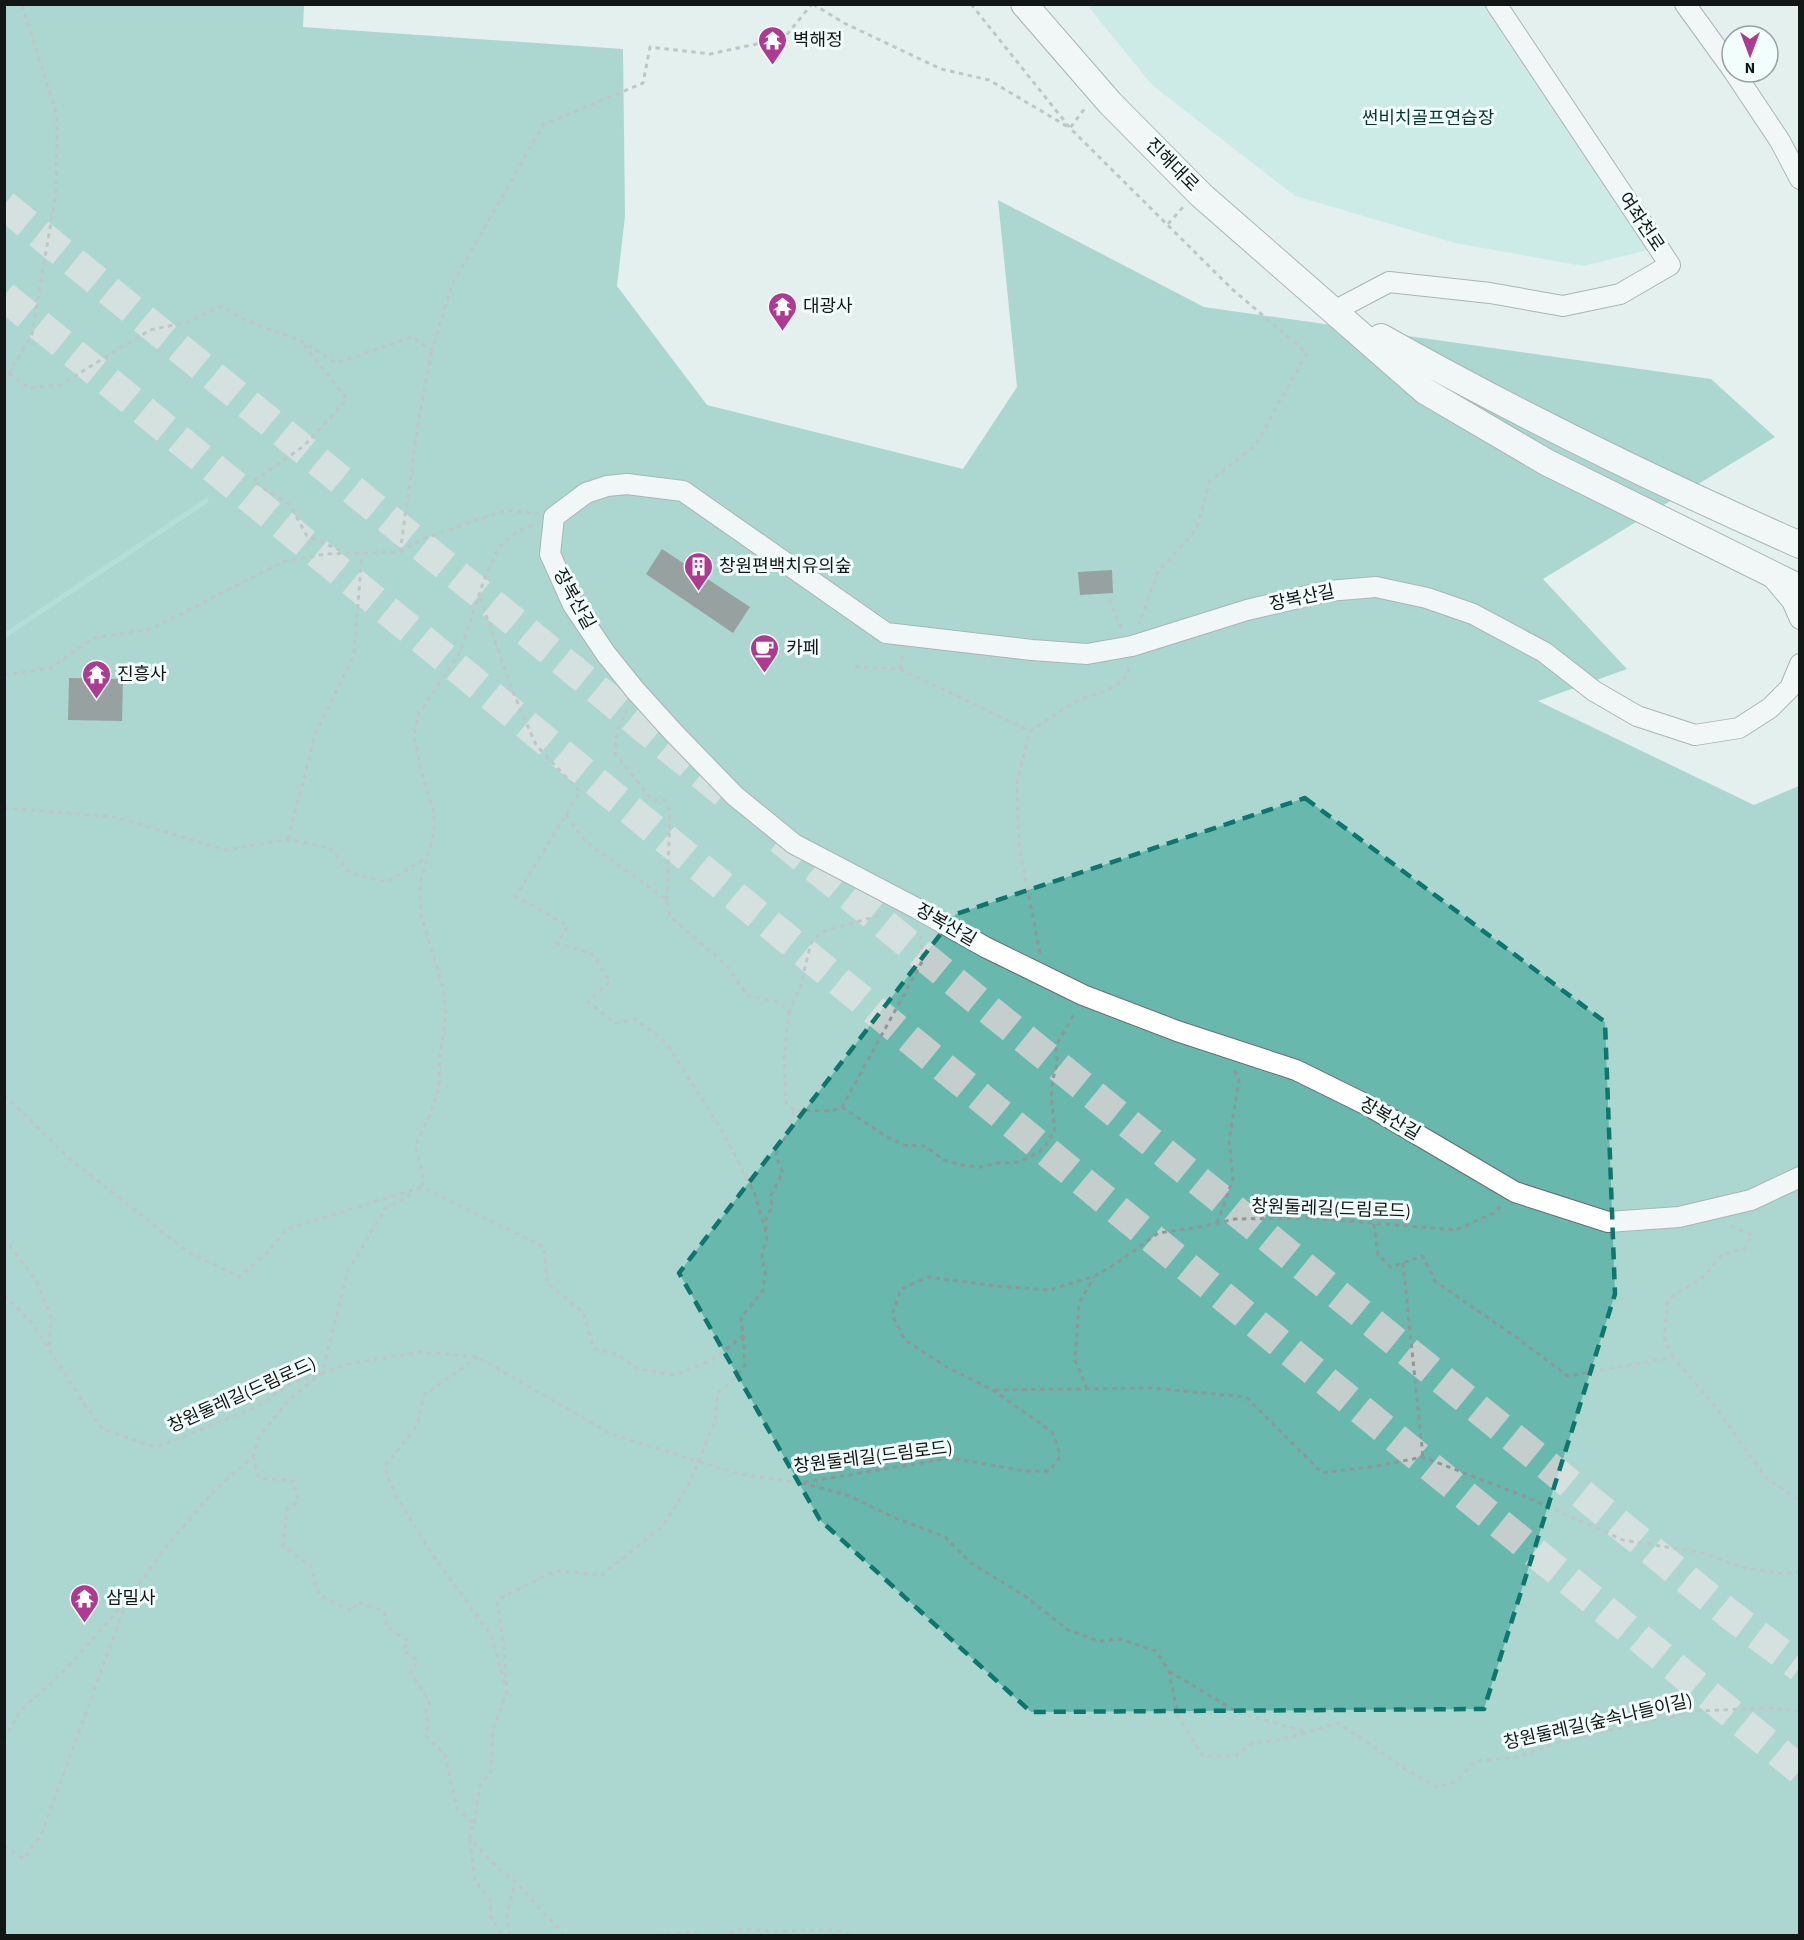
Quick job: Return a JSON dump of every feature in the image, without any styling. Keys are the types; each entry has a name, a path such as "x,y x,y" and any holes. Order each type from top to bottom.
{"main road":[{"name":"진해대로","path":"1024,4 1098,89 1201,195 1334,311"},
{"path":"1334,311 1436,368 1562,432 1794,536"},
{"path":"1334,311 1425,391 1546,462 1800,588"}],"street":[{"name":"여좌천로","path":"1334,311 1389,282 1490,293 1563,306 1620,294 1670,265 1496,4"},
{"path":"1685,4 1720,52"},
{"path":"1742,84 1780,141 1800,178"},
{"name":"장복산길","path":"1800,664 1790,688 1770,708 1739,728 1695,735 1637,716 1594,691 1544,652 1473,614 1427,598 1376,587 1328,591 1247,610 1130,646 1087,654 886,633 683,491 627,484 607,486 586,493 554,517 550,554 569,594 606,654 673,732 735,796 794,844 1035,972 1079,993 1177,1031 1296,1070 1369,1106 1515,1192 1608,1222 1679,1217 1698,1213 1751,1200 1800,1177"},
{"path":"1766,571 1792,601 1800,619"}],"path":[{"path":"4,382 32,334 56,193 57,116 22,4"},
{"path":"400,552 417,424 432,350 452,285 543,125 643,83 650,47 710,54 784,38 813,4 843,23 940,69 989,80 1070,128"},
{"path":"971,4 1070,128 1232,289 1307,353 1255,446 1210,481 1196,530 1158,572 1130,646 1129,670 1108,690 1079,700 1030,731 1017,782 1019,846 1040,952 1035,972"},
{"path":"1070,128 1098,89"},
{"path":"9,373 29,388 60,385 150,330 188,322 222,306 245,320 301,341 336,363 412,337 432,350"},
{"path":"301,341 347,399 304,446 253,482 290,505 307,536 347,553"},
{"path":"4,675 50,668 94,638 151,629 285,561 326,554 400,552 423,539 506,510 554,517"},
{"path":"422,1187 423,1174 415,1146 432,1110 439,1087 440,1054 446,1016 443,987 421,915 420,884 434,833 435,813 421,770 414,736 418,715 460,652 498,548 516,532 554,517"},
{"path":"288,839 316,732 354,655 362,552"},
{"path":"479,595 513,692 536,745 580,792 516,896 568,927 557,943 592,954 610,982 588,1002 615,1023 635,1018 665,1041 721,1129 755,1194 767,1238"},
{"path":"1109,599 1130,646"},
{"path":"855,667 900,669 1030,731"},
{"path":"635,690 617,731 615,753 652,800 666,800 670,811 668,900 670,916 726,966 748,996 779,1002 789,1012"},
{"path":"4,808 115,817 226,850 288,839 330,848 350,873 387,882 427,857"},
{"path":"566,815 585,841 668,900"},
{"path":"879,889 881,915 822,932 811,943 801,984 789,1012 784,1059 786,1102 794,1110 832,1111 842,1107 923,960 918,909"},
{"path":"842,1107 887,1137 904,1144 925,1146 951,1163 980,1167 997,1163 1019,1162 1039,1152 1046,1145 1048,1138 1055,1133 1050,1094 1053,1076 1059,1061 1055,1046 1073,1017 1079,993"},
{"path":"1217,1223 1233,1179 1229,1141 1239,1080 1220,1045"},
{"path":"4,1095 70,1159 189,1252 239,1277 269,1251 286,1228 422,1187 544,1247 547,1283 583,1312 594,1348 618,1355 639,1369 676,1375 712,1360 743,1336"},
{"path":"502,1935 490,1915 491,1901 475,1881 470,1839 480,1785 491,1772 493,1730 507,1692 497,1600 555,1571 602,1575 663,1526 690,1482 716,1421 718,1393 735,1378 745,1365 741,1318 763,1290 765,1272 762,1254 767,1238 766,1216 772,1208 771,1195 783,1172 776,1157 778,1143 784,1140 794,1110"},
{"path":"4,1740 20,1711 65,1670 128,1599 165,1548 214,1491 253,1456 260,1436 289,1400 322,1373 348,1271 386,1209 422,1187"},
{"name":"창원둘레길(드림로드)","path":"4,1295 32,1323 85,1406 103,1429 147,1445 160,1446 256,1407 290,1384 322,1373 366,1360 421,1352 478,1357 610,1434 739,1474 800,1483 951,1458 1026,1471 1049,1471 1059,1458 1052,1432 993,1390 945,1366 905,1340 892,1315 901,1289 928,1277 1050,1290 1095,1276 1158,1233 1235,1219 1312,1218 1456,1230 1494,1213 1515,1192"},
{"path":"1698,1213 1752,1235 1744,1249 1722,1254 1706,1275 1668,1299 1664,1337 1673,1357 1715,1406 1765,1477 1800,1501"},
{"path":"1374,1224 1378,1255 1391,1267 1422,1256 1436,1282 1568,1376 1673,1357"},
{"path":"4,1238 37,1282 51,1317 49,1348"},
{"path":"1402,1263 1423,1457"},
{"path":"1087,1389 1075,1360 1079,1304 1095,1276"},
{"path":"478,1357 424,1395 417,1426 384,1467 395,1494 432,1554 491,1635 507,1692"},
{"path":"993,1390 1152,1388 1246,1397 1322,1473 1423,1457 1524,1496 1623,1540 1703,1553 1741,1567 1784,1574 1800,1572"},
{"path":"253,1456 259,1478 294,1481 298,1502 288,1509 283,1545 311,1566 319,1595 352,1611 357,1602 384,1611 387,1627 408,1641 403,1650 418,1661 411,1672 430,1704 426,1709 428,1727 426,1736 445,1754 457,1809 473,1823 473,1828"},
{"path":"800,1483 847,1495 893,1517 945,1536 971,1563 1025,1596 1068,1630 1099,1641 1120,1639 1155,1651 1169,1671 1237,1712 1305,1731"},
{"path":"4,1846 24,1859 42,1833 128,1599"},
{"name":"창원둘레길(숲속나들이길)","path":"1169,1671 1178,1716 1203,1756 1236,1756 1252,1743 1275,1741 1339,1723 1404,1768 1437,1787 1456,1782 1475,1761 1517,1757 1569,1739 1609,1731 1638,1722 1698,1711 1767,1708 1800,1711"},
{"path":"470,1839 498,1868 515,1881 566,1935"},
{"path":"510,1935 507,1917 515,1881"},
{"path":"722,1935 741,1929 771,1932 835,1930 856,1935"},
{"path":"640,1935 689,1933 706,1935"}],"highlighted area":[{"path":"1305,798 1605,1022 1615,1294 1484,1709 1031,1712 820,1520 679,1273 956,914"}],"green space":[{"path":"5,5 304,5 303,27 623,49 625,216 617,286 707,405 963,469 1017,387 998,200 1204,307 1711,379 1775,437 1543,579 1627,669 1538,701 1754,805 1799,786 1799,1935 5,1936"},
{"name":"썬비치골프연습장","path":"1087,5 1488,5 1661,247 1583,266 1455,243 1295,196 1152,85"}],"building":[{"name":"창원편백치유의숲","path":"662,549 750,607 733,633 646,574"},
{"path":"1112,570 1113,593 1080,595 1078,572"},
{"name":"진흥사","path":"69,678 123,679 122,721 68,720"}],"waterway":[{"path":"4,636 206,501"}],"tunnel":[{"path":"4,205 729,797"},
{"path":"4,296 1800,1770"},
{"path":"780,839 1728,1613 1800,1667"}],"place":[{"name":"벽해정","path":"772,66"},
{"name":"대광사","path":"782,332"},
{"name":"창원편백치유의숲","path":"698,592"},
{"name":"카페","path":"765,674"},
{"name":"진흥사","path":"96,700"},
{"name":"삼밀사","path":"85,1624"}]}
